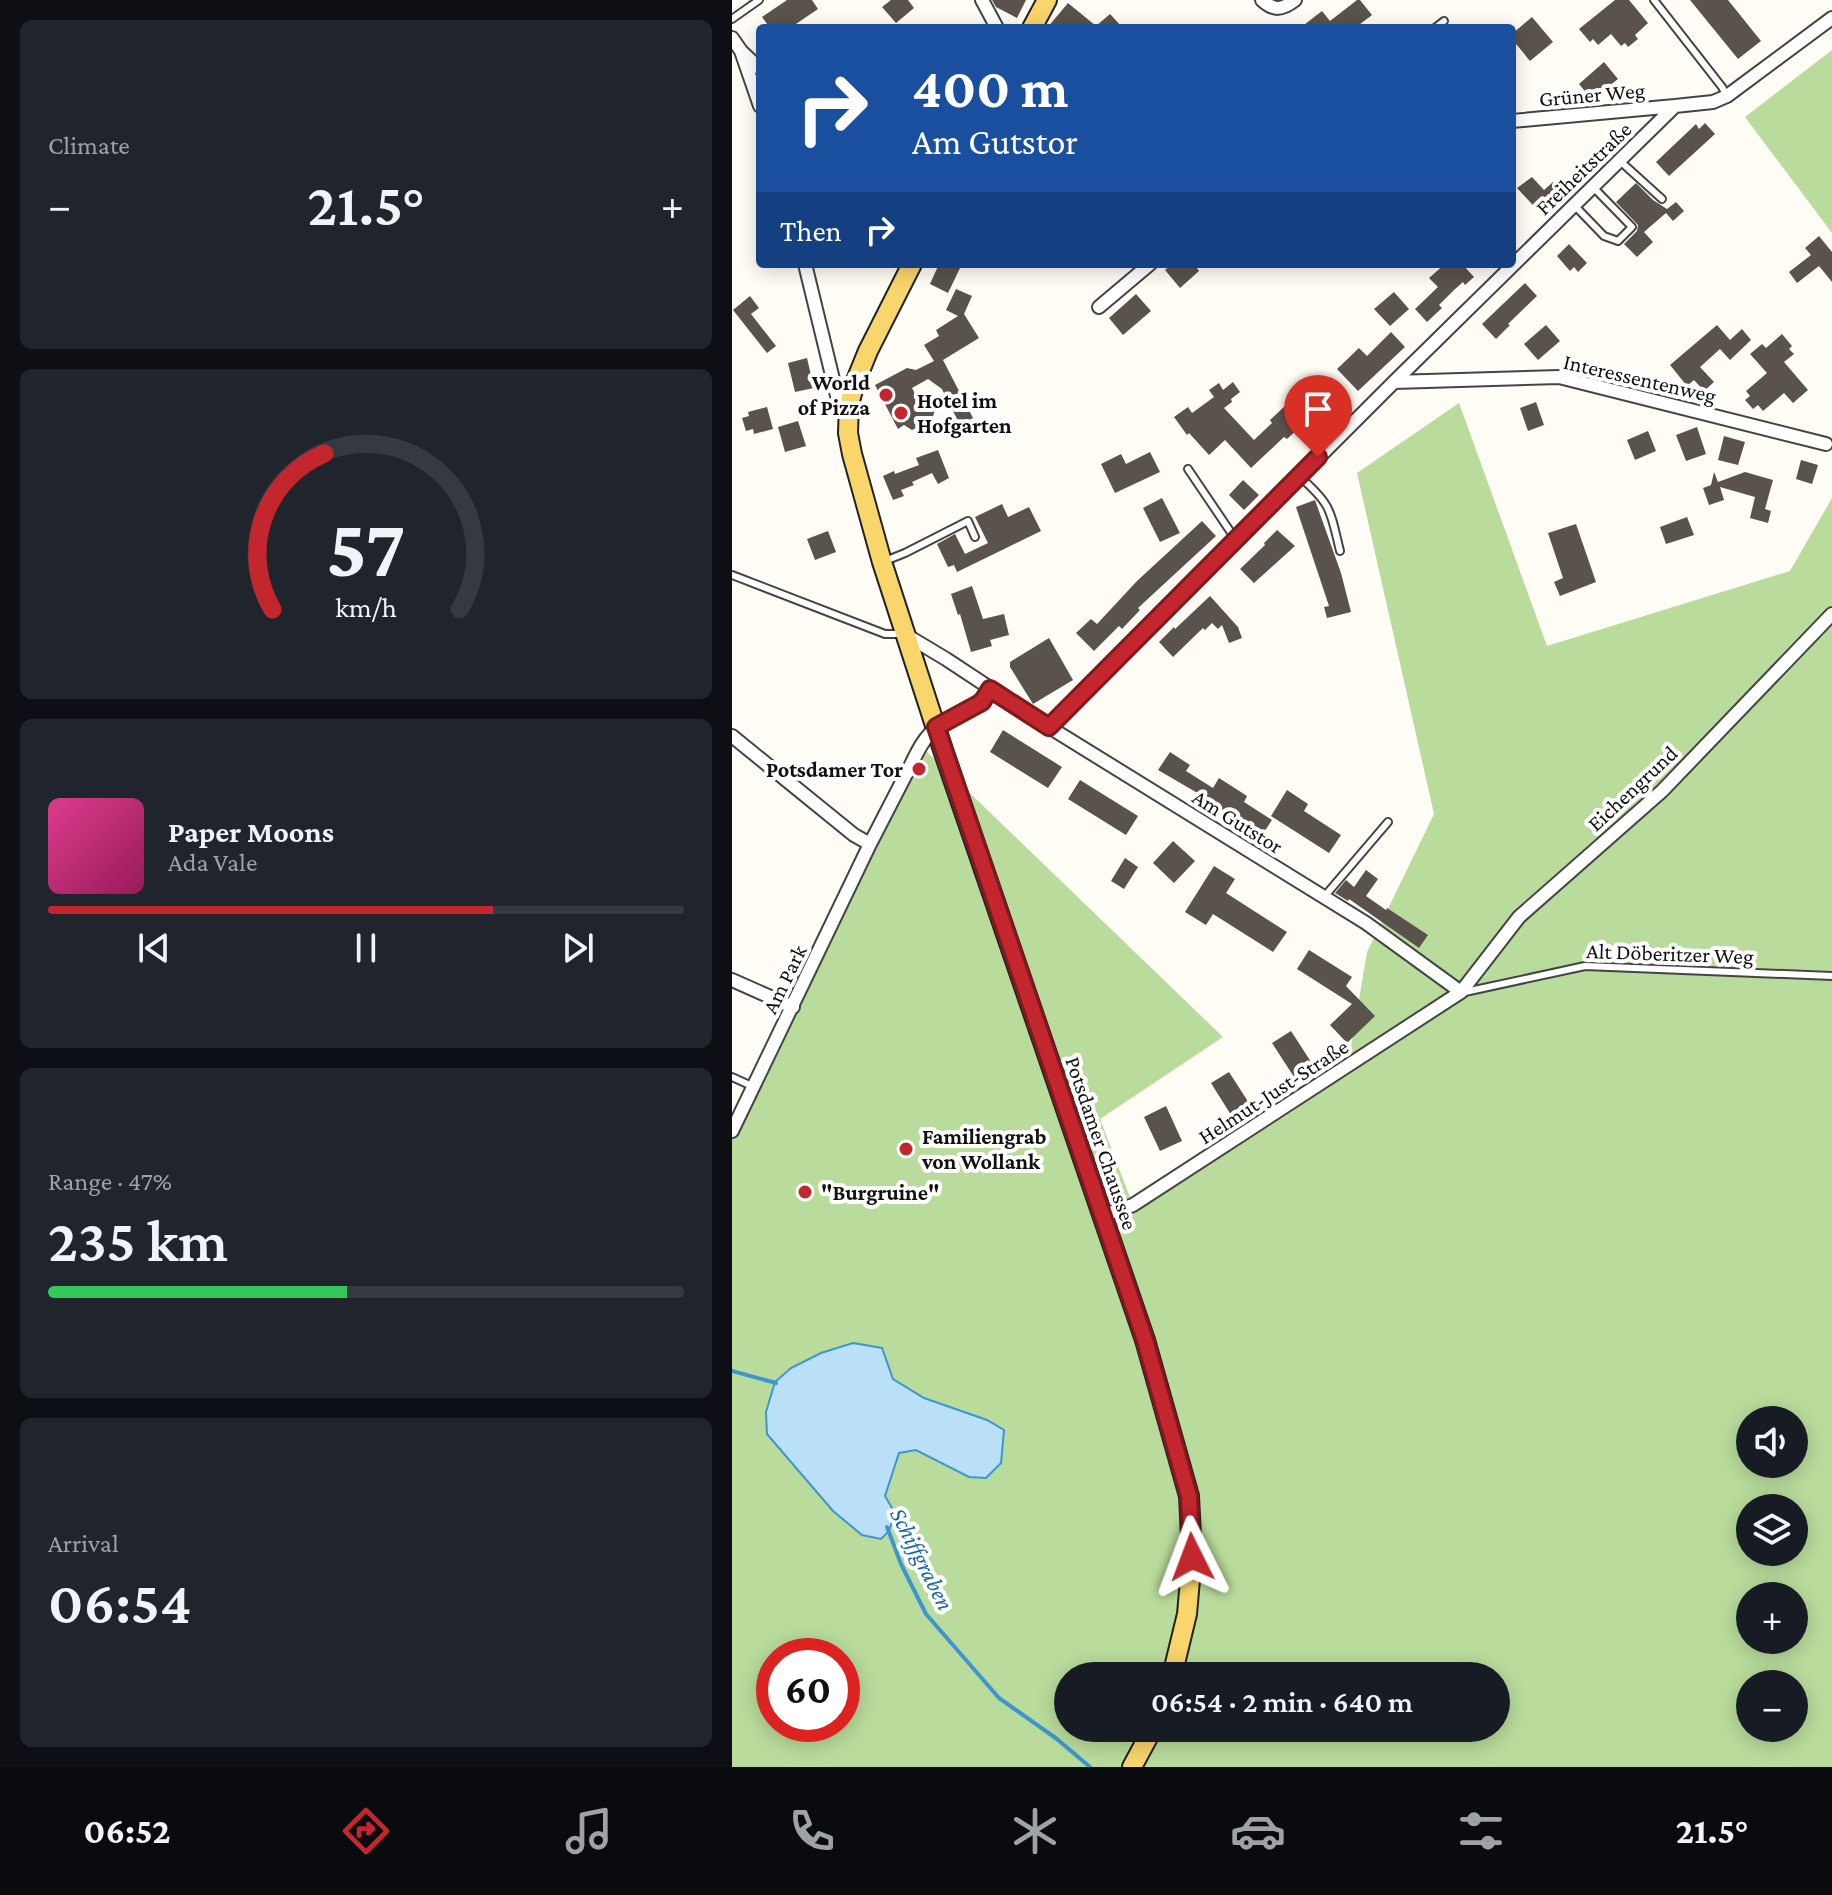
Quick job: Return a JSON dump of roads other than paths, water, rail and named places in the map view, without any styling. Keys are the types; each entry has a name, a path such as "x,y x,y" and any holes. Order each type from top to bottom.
{"main road":[{"path":"1034,24 1047,0"},
{"name":"Potsdamer Chaussee","path":"910,268 868,351 849,404 848,433 882,562 905,634 1145,1340 1189,1496 1192,1557 1187,1614 1175,1662"},
{"path":"1132,1767 1145,1742"}],"street":[{"path":"982,0 995,24"},
{"path":"1262,0 1273,9 1280,9 1295,0"},
{"path":"1675,106 1713,102 1727,96 1832,18"},
{"path":"732,38 756,65"},
{"path":"741,51 756,94"},
{"name":"Grüner Weg","path":"1516,121 1675,106"},
{"name":"Freiheitstraße","path":"1516,263 1675,106"},
{"path":"806,268 838,400 849,404"},
{"path":"1099,307 1145,268"},
{"name":"Freiheitstraße","path":"1049,727 1511,268"},
{"name":"Interessentenweg","path":"1394,382 1559,377 1826,444"},
{"name":"Eichengrund","path":"1461,992 1519,917 1662,791 1832,614"},
{"name":"Am Gutstor","path":"905,634 1366,923 1461,992"},
{"path":"936,727 982,702 990,689"},
{"name":"Am Park","path":"732,1131 870,844 921,746 936,727"},
{"path":"732,736 854,835 870,844"},
{"path":"732,980 793,1007"},
{"name":"Helmut-Just-Straße","path":"1102,1216 1133,1205 1461,992"}],"lane":[{"path":"732,19 759,0"},
{"path":"1654,0 1727,96"},
{"path":"1440,24 1444,21"},
{"path":"1620,161 1662,199"},
{"path":"1575,205 1604,236 1618,241 1632,227 1593,187"},
{"path":"1188,469 1236,540"},
{"path":"1299,476 1331,511 1340,551"},
{"path":"882,562 968,521 975,537"},
{"path":"732,575 885,634 905,634"},
{"path":"1324,897 1388,822"},
{"name":"Alt Döberitzer Weg","path":"1461,992 1585,966 1832,976"},
{"path":"732,1077 754,1087"}],"water":[{"path":"853,1343 882,1348 893,1379 924,1398 987,1420 1004,1430 1001,1463 986,1478 969,1477 916,1450 899,1453 885,1496 895,1513 889,1531 881,1539 862,1535 833,1511 767,1434 766,1412 775,1382 791,1368 821,1353"}],"waterway":[{"name":"Schiffgraben","path":"732,1371 776,1383"},
{"name":"Schiffgraben","path":"887,1527 926,1614 999,1698 1090,1767"}],"place":[{"name":"World of Pizza","path":"886,395"},
{"name":"Hotel im Hofgarten","path":"901,413"},
{"name":"Potsdamer Tor","path":"919,769"},
{"name":"Familiengrab von Wollank","path":"906,1149"},
{"name":"\"Burgruine\"","path":"805,1192"}]}
